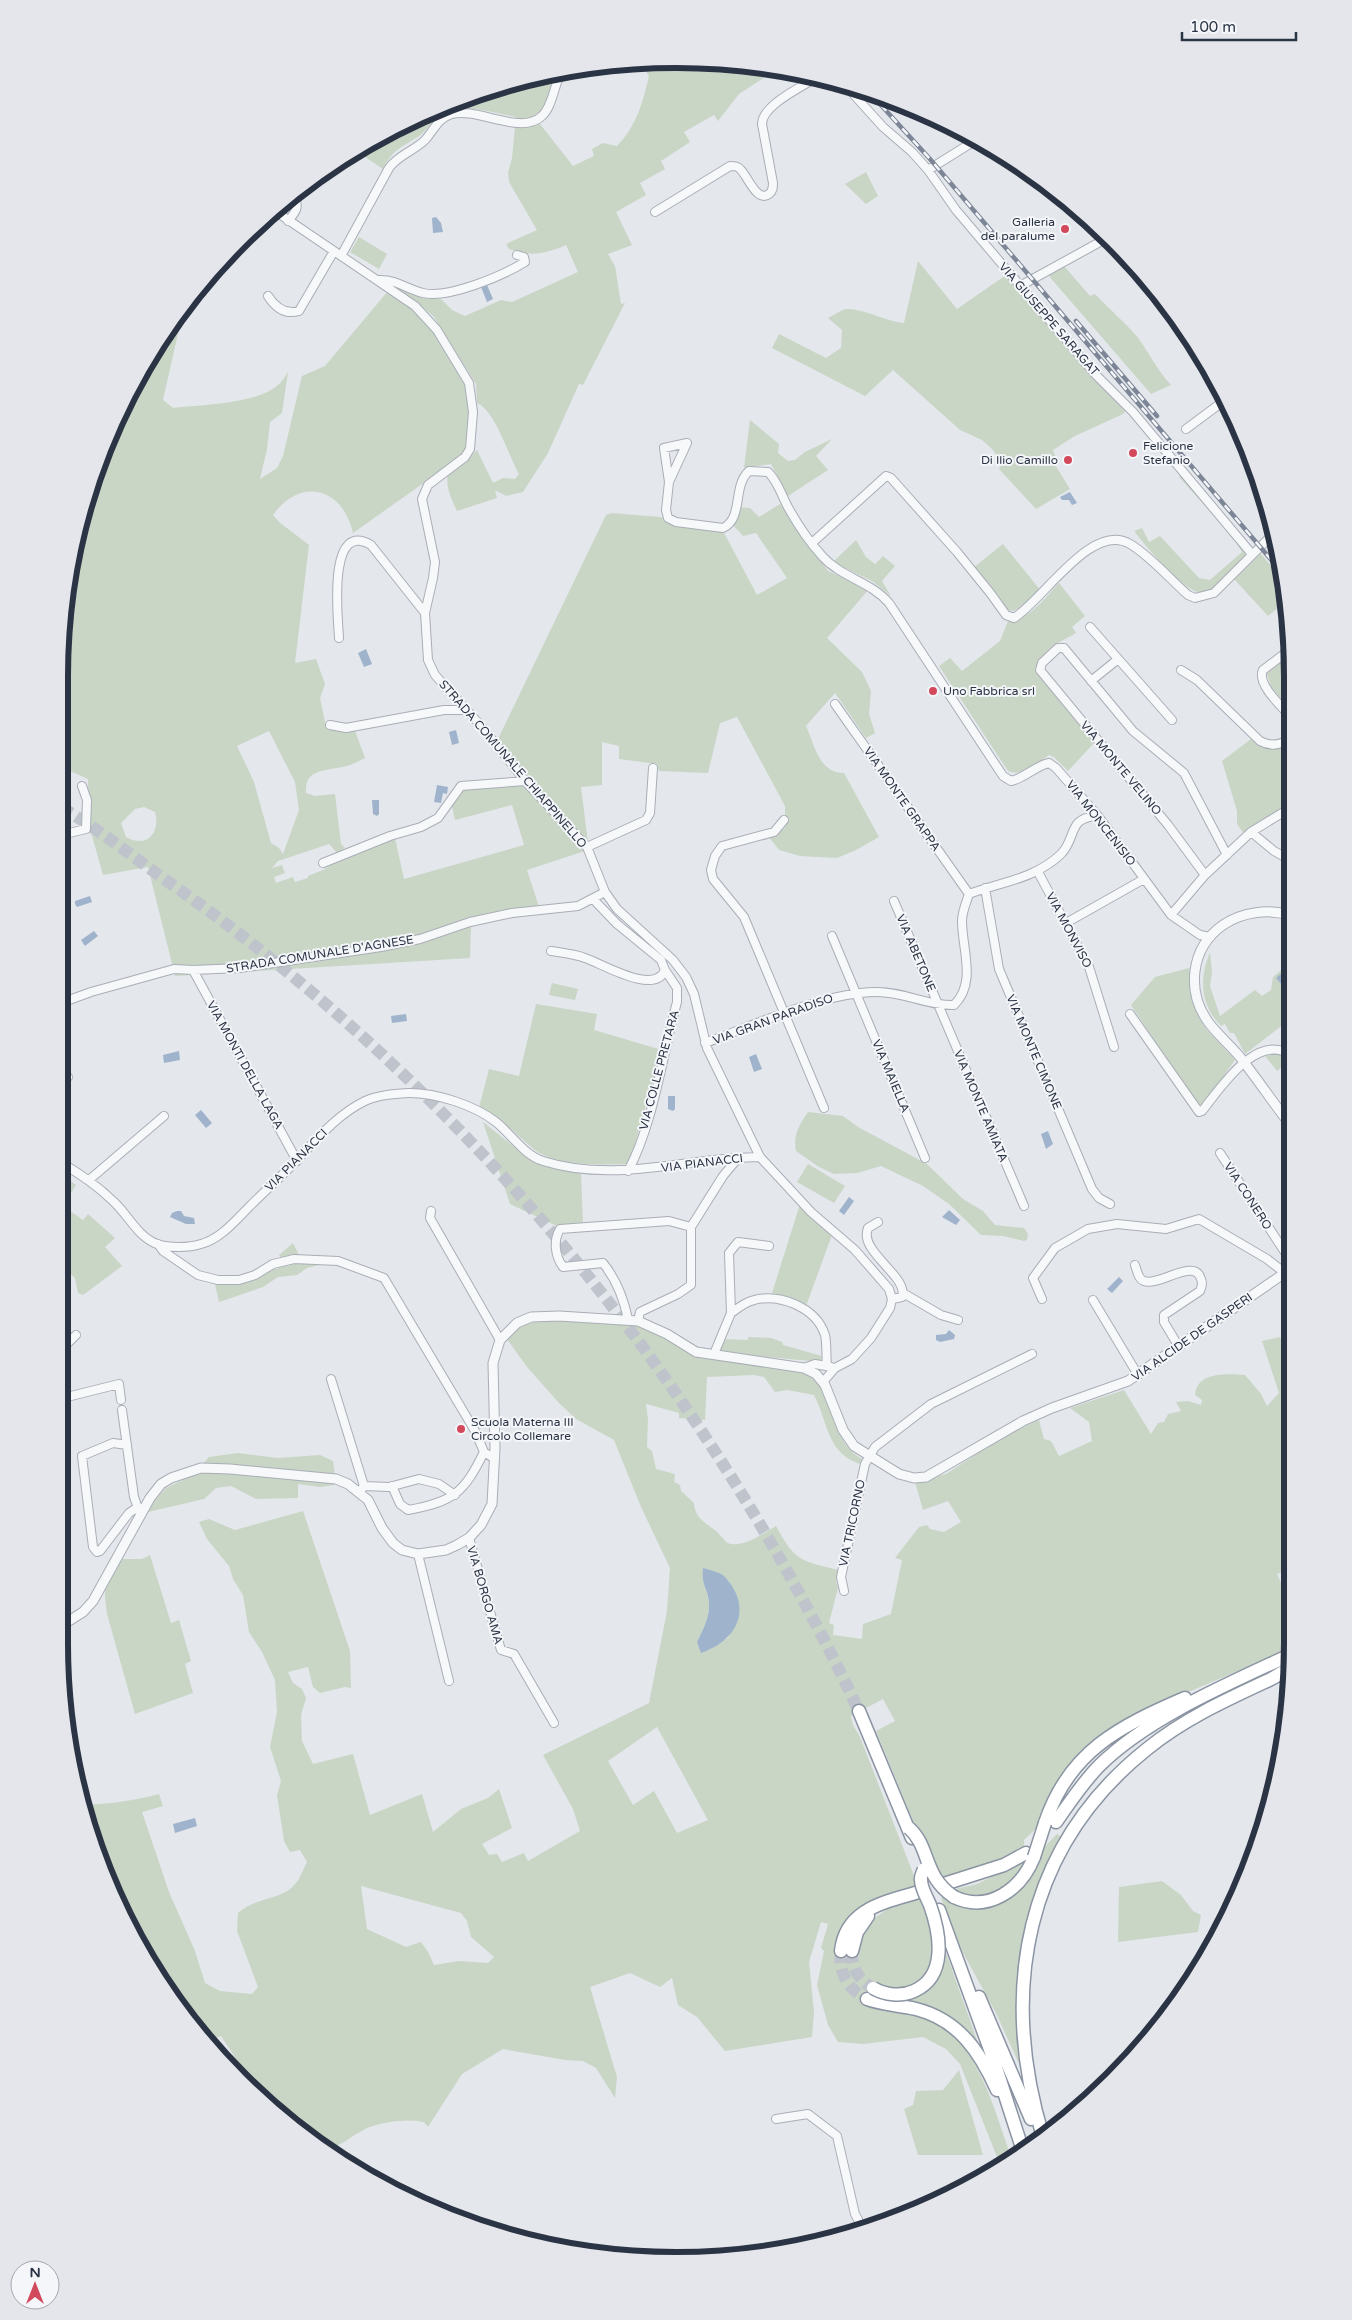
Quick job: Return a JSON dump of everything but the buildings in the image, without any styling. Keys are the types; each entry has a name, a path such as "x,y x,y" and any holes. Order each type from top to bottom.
{"highway":[{"path":"909,1828 917,1836 932,1875 941,1888 954,1897 978,1903 998,1898 1020,1881 1030,1855 1050,1822 1092,1773 1128,1742 1149,1726 1237,1679 1284,1658"},
{"path":"1128,1742 1197,1707 1283,1670"},
{"path":"1041,2130 1026,2066 1021,1999 1032,1924 1058,1858 1093,1802 1136,1758 1189,1720 1283,1670"},
{"path":"1050,1822 1054,1798 1069,1774 1084,1756 1103,1740 1155,1711 1218,1684 1237,1679"},
{"path":"859,1711 909,1828 940,1910 992,2055 1020,2146"},
{"path":"944,1884 1030,1855"},
{"path":"924,1869 920,1880 935,1921 939,1942 938,1957 934,1970 923,1985 908,1993 870,1994 932,2014 951,2024 965,2036 992,2079 1020,2146"},
{"path":"846,1951 846,1932 861,1913 885,1901 922,1891"},
{"path":"940,1910 998,2040 1036,2134"}],"street":[{"path":"268,296 281,309 290,312 298,311 338,254 389,168 400,156 424,140 439,122 449,115 460,113 514,122 535,120 547,109 559,79"},
{"path":"655,212 730,166 740,168 758,194 764,196 769,194 773,189 773,183 762,124 763,115 772,106 809,82"},
{"name":"VIA GIUSEPPE SARAGAT","path":"853,94 883,127 912,152 928,170 956,210 1020,286 1096,375 1133,412 1251,553"},
{"path":"928,170 970,144"},
{"path":"288,221 297,209 296,201"},
{"name":"STRADA COMUNALE CHIAPPINELLO","path":"280,215 415,306 437,330 468,383 472,401 470,449 465,456 428,485 422,494 422,508 434,562 433,578 424,613 428,660 435,674 525,781 587,847 606,892 620,912 673,960 686,977 695,998 705,1044 760,1157 811,1212 860,1255 886,1284 892,1299"},
{"path":"1020,286 1100,241"},
{"path":"379,280 392,281 430,294 451,293 467,284 523,263 525,258 517,255"},
{"path":"1186,430 1220,404"},
{"path":"669,482 687,443 664,448 669,482 666,510 668,518 676,522 723,528 734,520 742,477 749,471 768,472 812,544 886,476 891,478 992,594 1006,616 1014,618 1027,610 1073,562 1107,539 1130,543 1188,595 1195,598 1214,593 1251,553 1268,538"},
{"path":"339,638 338,591 340,554 348,544 353,542 365,542 370,545 424,613"},
{"name":"VIA MONCENISIO","path":"812,544 834,567 874,588 889,603 1003,776 1011,781 1020,779 1042,765 1049,763 1081,794 1171,915 1200,935 1210,937"},
{"path":"1090,628 1172,720"},
{"name":"VIA MONTE VELINO","path":"1091,681 1064,648 1058,648 1042,663 1040,670 1168,825 1205,875"},
{"path":"1283,654 1263,670 1261,675 1262,681 1284,709"},
{"path":"1117,660 1091,681 1133,730 1184,773 1227,854"},
{"path":"1181,670 1197,680 1260,741 1266,744 1278,744 1284,741"},
{"name":"VIA MONTE GRAPPA","path":"835,704 969,894"},
{"path":"330,725 346,728 444,710 467,710"},
{"path":"587,847 646,820 650,812 653,768"},
{"path":"322,863 390,836 422,827 438,818 461,786 525,781"},
{"path":"68,833 86,829 87,800 82,786"},
{"path":"1171,915 1205,875 1251,832 1284,812"},
{"path":"969,894 1038,872 1062,853 1077,823 1085,816 1098,816"},
{"path":"784,820 774,832 722,846 715,856 711,870 714,879 744,917 824,1108"},
{"path":"1251,832 1274,851 1284,857"},
{"name":"VIA MONVISO","path":"1038,872 1089,967 1114,1047"},
{"path":"1066,923 1144,879"},
{"name":"VIA MONTE CIMONE","path":"985,888 999,969 1092,1189 1099,1198 1110,1204"},
{"name":"STRADA COMUNALE D'AGNESE","path":"68,1000 91,992 174,969 240,968 381,947 420,939 470,922 512,913 578,906 594,900 606,892"},
{"name":"VIA GRAN PARADISO","path":"705,1044 831,998 856,992 878,992 938,1005 954,1005 961,998 968,968 962,920 969,894"},
{"name":"VIA COLLE PRETARA","path":"594,900 617,924 658,958 677,988 677,1002 644,1130 635,1159 628,1171"},
{"name":"VIA ABETONE","path":"894,901 938,1005"},
{"path":"1284,914 1273,912 1247,914 1223,925 1210,937 1200,951 1195,964 1196,998 1209,1023 1243,1061 1284,1116"},
{"name":"VIA MAIELLA","path":"832,936 925,1158"},
{"path":"551,951 585,958 611,970 647,981 659,980 665,970"},
{"name":"VIA MONTI DELLA LAGA","path":"193,970 297,1160"},
{"name":"VIA MONTE AMIATA","path":"938,1005 1024,1206"},
{"path":"1130,1014 1199,1112 1202,1112 1243,1061 1275,1050 1284,1051"},
{"name":"VIA PIANACCI","path":"68,1168 89,1180 115,1203 142,1236 158,1244 179,1247 202,1244 226,1230 326,1129 363,1102 374,1098 411,1093 441,1098 483,1114 541,1161 605,1171 628,1171 760,1157"},
{"path":"89,1180 164,1116"},
{"name":"VIA CONERO","path":"1220,1153 1284,1251"},
{"path":"638,1321 640,1312 678,1294 691,1284 690,1227 723,1176 738,1158"},
{"path":"431,1211 430,1218 500,1340"},
{"path":"1042,1299 1033,1278 1055,1248 1088,1229 1102,1225 1117,1224 1157,1230 1183,1226 1199,1219 1284,1269"},
{"path":"628,1319 625,1304 610,1271 603,1263 562,1267 556,1251 555,1237 560,1229 669,1222 690,1227"},
{"path":"331,1379 362,1489 382,1528 393,1543 402,1550 418,1554 446,1550 469,1538 481,1525 492,1504 495,1459 493,1363 500,1340 516,1323 531,1317 559,1316 628,1319 638,1321 667,1334 696,1352 804,1368 823,1382 836,1368 848,1362 868,1342 887,1314 892,1299 900,1298 903,1293 902,1287 867,1240 868,1228 878,1222"},
{"path":"714,1354 731,1313 729,1253 738,1242 769,1246"},
{"path":"158,1244 163,1251 198,1275 218,1280 239,1280 255,1275 273,1264 294,1259 338,1261 384,1278 475,1431 484,1452 495,1459"},
{"path":"1135,1265 1139,1277 1145,1282 1152,1282 1189,1271 1196,1272 1201,1278 1202,1287 1200,1291 1164,1315 1164,1322 1178,1347"},
{"name":"VIA ALCIDE DE GASPERI","path":"823,1382 846,1436 854,1446 902,1475 918,1478 930,1476 976,1446 1023,1421 1052,1408 1120,1385 1138,1375 1284,1274"},
{"path":"903,1293 941,1315 958,1320"},
{"path":"731,1313 750,1301 759,1299 777,1300 805,1309 816,1318 825,1336 827,1366"},
{"path":"1093,1300 1138,1375"},
{"path":"68,1343 76,1335"},
{"path":"868,1456 875,1447 931,1404 1032,1354"},
{"path":"804,1368 815,1364 836,1368"},
{"path":"68,1397 119,1384 121,1400"},
{"path":"122,1410 134,1497 139,1510"},
{"path":"127,1445 113,1443 82,1456 93,1548 97,1552 100,1551 129,1513 139,1510"},
{"path":"392,1486 400,1504 408,1510 442,1502 455,1495 472,1476 484,1452"},
{"name":"VIA TRICORNO","path":"844,1591 841,1577 868,1456"},
{"path":"68,1621 83,1612 93,1601 139,1510 161,1484 182,1473 201,1468 230,1469 336,1479 362,1489 392,1486 419,1479 439,1484 455,1495"},
{"name":"VIA BORGO AMA","path":"469,1538 501,1650 514,1654 554,1723"},
{"path":"418,1554 449,1681"},
{"path":"776,2118 808,2114 837,2136 853,2206 861,2224"}],"green space":[{"path":"644,69 716,69 768,75 739,94 718,121 714,115 684,132 690,142 661,161 665,169 640,183 646,195 616,212 632,245 608,254 615,266 621,304 625,303 583,385 579,384 548,453 523,492 506,496 495,490 497,498 457,511 448,489 448,474 470,458 477,450 493,483 503,478 515,479 519,474 496,424 484,407 477,403 476,384 434,317 417,302 388,282 442,300 452,310 465,316 501,300 512,302 578,272 566,245 551,251 531,254 509,249 506,244 537,230 509,182 508,173 512,158 516,117 475,109 457,109 519,88 555,80 540,124 573,166 594,156 592,149 603,143 617,146 624,139 641,105 649,76"},
{"path":"439,116 422,134 394,153 383,169 362,155 407,130"},
{"path":"866,172 878,196 866,204 845,184"},
{"path":"359,237 387,254 379,269 350,252"},
{"path":"918,261 957,309 1006,275 1095,377 1127,409 1123,414 1075,436 1053,450 1056,458 1052,460 1070,489 1036,509 999,469 1002,462 992,449 982,440 960,430 893,370 865,396 772,348 779,334 826,358 841,348 842,330 828,318 846,309 859,310 904,323"},
{"path":"1064,266 1090,296 1095,294 1134,333 1171,385 1151,394 1048,275"},
{"path":"388,291 418,313 435,332 468,391 470,402 468,443 459,458 353,533 348,518 340,506 331,497 320,492 296,495 284,503 273,515 279,522 309,545 295,663 316,659 325,684 320,698 326,727 342,731 355,731 365,758 347,766 313,774 306,785 306,793 315,796 335,794 341,844 345,848 337,853 329,844 278,861 272,868 282,865 285,873 274,877 276,883 293,877 295,882 308,878 308,876 323,870 338,860 395,838 404,879 524,845 512,805 455,820 450,797 458,784 526,776 498,739 606,515 612,513 660,517 678,524 723,531 757,595 787,578 756,533 743,536 733,525 739,507 750,508 759,517 780,504 828,571 869,589 827,638 862,672 871,691 869,714 875,733 866,738 835,693 806,726 819,757 829,768 836,772 844,773 879,837 837,858 800,856 779,850 769,837 785,828 785,806 737,717 720,723 708,773 659,771 657,764 619,759 619,746 602,742 602,785 581,787 588,843 591,849 527,870 539,907 471,926 470,958 175,976 148,867 103,875 89,825 88,779 68,770 69,636 79,557 88,519 114,443 130,407 149,372 180,324 163,400 173,408 244,400 258,396 270,391 279,384 288,372 282,413 270,422 267,449 260,479 277,468 283,456 302,376 325,366","holes":["269,731 295,782 299,810 283,854 279,848 271,843 254,782 237,746","144,807 155,812 156,826 150,837 140,841 126,837 121,823 135,809"]},
{"path":"1166,315 1179,334 1176,336"},
{"path":"750,420 779,444 778,453 788,461 795,460 805,452 832,439 816,456 828,470 788,496 771,464 744,468"},
{"path":"1181,474 1247,550 1247,556 1228,577 1218,587 1206,593 1198,592 1178,579 1134,531 1142,528 1149,542 1160,536 1199,578 1210,580 1242,552 1232,536 1179,477"},
{"path":"856,540 866,557 875,564 883,556 895,566 882,581 891,596 872,581 833,562"},
{"path":"1003,544 1041,591 1014,611 1008,610 998,595 973,568"},
{"path":"1259,552 1275,570 1280,606 1268,616 1234,579"},
{"path":"1059,583 1085,616 1072,627 1076,633 1056,644 1047,652 1043,657 1038,672 1095,742 1068,771 1054,757 1049,755 1025,771 1008,771 939,666 950,658 962,671 1000,641 1008,621 1030,612"},
{"path":"1284,658 1284,703 1271,687 1267,674 1268,670"},
{"path":"1251,739 1259,744 1284,742 1284,807 1244,834 1237,824 1237,811 1222,761"},
{"path":"1210,952 1212,973 1210,986 1220,1016 1255,990 1262,996 1271,990 1273,977 1284,968 1284,1024 1245,1054 1234,1033 1230,1033 1225,1024 1221,1026 1214,1018 1205,1000 1203,981 1206,962"},
{"path":"1189,968 1200,1019 1206,1029 1235,1060 1203,1105 1197,1105 1131,1005 1155,977"},
{"path":"552,983 578,989 575,1000 549,995"},
{"path":"536,1004 597,1014 594,1030 662,1050 632,1154 626,1164 566,1162 544,1155 535,1150 502,1122 479,1108 489,1069 519,1076"},
{"path":"1276,1054 1283,1056 1284,1066 1277,1071 1265,1056"},
{"path":"808,1112 843,1116 858,1127 927,1164 963,1199 983,1211 995,1225 1024,1228 1028,1234 1027,1240 981,1235 949,1204 923,1186 881,1166 857,1173 834,1174 819,1167 796,1151 795,1140 798,1130"},
{"path":"483,1122 533,1162 581,1174 583,1224 557,1226 510,1204"},
{"path":"808,1164 845,1186 834,1203 797,1182"},
{"path":"68,1179 76,1185 68,1198"},
{"path":"800,1204 832,1235 806,1306 790,1298 772,1293"},
{"path":"68,1210 83,1220 88,1214 115,1238 105,1247 122,1266 83,1295 78,1293 75,1278 68,1272"},
{"path":"293,1243 300,1257 350,1264 380,1274 382,1281 334,1263 307,1268 297,1275 278,1277 263,1287 219,1302 215,1284 237,1283 286,1265 279,1255"},
{"path":"561,1320 644,1326 702,1357 781,1366 806,1374 815,1381 823,1390 839,1433 853,1452 864,1460 863,1465 842,1454 835,1446 814,1395 787,1390 775,1392 764,1377 754,1375 707,1377 705,1420 679,1418 679,1413 646,1404 648,1419 647,1447 652,1451 656,1469 675,1474 674,1482 680,1485 681,1491 694,1503 700,1518 730,1544 743,1543 776,1526 788,1546 800,1558 839,1570 836,1581 838,1588 829,1623 834,1625 833,1635 862,1639 863,1624 891,1614 902,1560 895,1558 919,1527 927,1525 930,1529 944,1532 961,1522 948,1501 923,1510 915,1482 946,1474 1006,1435 1039,1420 1044,1439 1051,1441 1059,1456 1092,1441 1089,1422 1070,1408 1124,1390 1151,1434 1158,1423 1164,1422 1168,1414 1181,1411 1176,1402 1188,1401 1201,1405 1202,1400 1195,1395 1197,1387 1207,1378 1214,1376 1245,1375 1261,1394 1267,1406 1279,1393 1262,1341 1280,1337 1284,1346 1284,1571 1277,1574 1284,1589 1284,1651 1179,1696 1095,1741 1041,1824 1024,1840 1024,1848 1002,1860 940,1880 933,1869 876,1731 895,1721 883,1699 851,1716 918,1886 869,1902 867,1923 894,1905 924,1897 936,1938 931,1967 917,1984 866,2001 864,2006 913,2013 935,2022 953,2035 967,2052 979,2072 997,2116 1010,2153 998,2160 960,2064 946,2049 923,2037 863,2044 838,2042 828,2025 817,1985 824,1951 821,1948 828,1924 821,1922 809,1962 814,2012 812,2037 725,2051 697,2017 678,2005 672,1978 660,1987 630,1973 590,1987 617,2077 615,2098 596,2068 583,2061 565,2060 503,2049 462,2074 428,2127 424,2122 417,2121 383,2123 370,2127 334,2147 306,2127 246,2074 221,2036 214,2039 193,2014 149,1948 130,1913 114,1877 89,1805 121,1802 159,1794 163,1806 142,1812 169,1892 195,1951 205,1983 220,1991 252,1994 258,1987 237,1931 238,1913 253,1904 277,1896 290,1889 298,1881 307,1862 300,1850 290,1852 284,1841 277,1795 281,1781 270,1747 277,1712 275,1680 262,1652 249,1632 243,1595 233,1579 229,1566 207,1539 199,1522 209,1519 235,1530 303,1511 350,1651 351,1688 345,1687 320,1693 313,1687 308,1667 288,1672 293,1683 302,1689 306,1698 301,1715 302,1741 313,1764 353,1754 370,1815 422,1794 433,1832 461,1809 488,1798 499,1789 512,1828 482,1844 489,1855 497,1854 502,1862 524,1853 528,1861 580,1831 573,1809 543,1755 649,1703 667,1611 670,1568 641,1507 614,1440 576,1419 559,1403 527,1367 507,1339 524,1325","holes":["704,1568 729,1637 709,1650 697,1642 706,1623 709,1608 703,1579","657,1727 708,1820 677,1833 654,1791 633,1805 608,1761","361,1886 461,1913 467,1921 471,1937 494,1957 488,1963 459,1961 434,1965 421,1942 406,1947 367,1929"]},
{"path":"748,1337 771,1338 782,1342 783,1345 822,1356 821,1362 716,1352 722,1339 748,1340"},
{"path":"238,1453 277,1458 320,1455 333,1461 336,1482 334,1485 320,1487 298,1484 298,1498 256,1499 231,1486 216,1488 204,1499 144,1513 166,1488 193,1475 209,1457"},
{"path":"150,1555 171,1623 179,1620 191,1661 185,1664 193,1693 135,1714 107,1614 105,1583 120,1559 142,1559"},
{"path":"1057,1834 1064,1838 1037,1897 1022,2065 1020,2066 996,2013 962,1951 941,1898 945,1896 987,1906"},
{"path":"1025,1861 1024,1866 1005,1889 976,1898 951,1890 977,1884"},
{"path":"1162,1881 1181,1895 1193,1911 1201,1915 1198,1932 1118,1942 1119,1887"},
{"path":"945,1950 978,2043 879,1995 908,1998"},
{"path":"959,2070 983,2155 918,2155 904,2109 913,2105 916,2091 943,2090"}],"water":[{"path":"436,217 441,223 443,232 433,233 432,218"},
{"path":"487,285 493,299 487,302 481,287"},
{"path":"1070,492 1077,503 1072,505 1069,500 1062,500 1060,497"},
{"path":"366,649 372,664 364,667 358,653"},
{"path":"456,730 459,743 452,745 449,732"},
{"path":"437,785 448,787 447,794 443,793 441,803 434,802"},
{"path":"372,800 379,800 379,814 377,816 373,814"},
{"path":"90,896 92,902 77,907 75,901"},
{"path":"94,931 98,936 85,946 81,940"},
{"path":"1284,973 1284,987 1276,978"},
{"path":"406,1014 407,1021 392,1023 391,1016"},
{"path":"179,1051 180,1060 164,1063 163,1055"},
{"path":"756,1054 762,1069 754,1072 749,1057"},
{"path":"668,1096 675,1096 675,1109 673,1111 668,1109"},
{"path":"201,1110 212,1123 206,1128 195,1115"},
{"path":"1048,1131 1053,1144 1046,1149 1041,1134"},
{"path":"849,1197 854,1201 844,1215 839,1211"},
{"path":"949,1210 960,1220 956,1225 942,1217"},
{"path":"181,1211 184,1216 194,1218 195,1224 186,1224 170,1217 172,1213"},
{"path":"1119,1277 1123,1281 1112,1293 1107,1289"},
{"path":"949,1330 955,1335 954,1339 940,1342 936,1340 936,1335 946,1334"},
{"path":"703,1568 718,1572 725,1577 734,1589 739,1611 737,1622 724,1640 701,1653 697,1642 706,1623 709,1608 703,1579"},
{"path":"195,1818 197,1826 175,1833 173,1824"}],"tunnel":[{"path":"68,811 115,843 277,963 380,1052 477,1148 567,1251 651,1358 728,1471 797,1589 859,1711"},
{"path":"841,1951 841,1966 846,1980 854,1991 867,1999"},
{"path":"852,1951 856,1972 863,1981 873,1988"}],"railway":[{"path":"879,103 930,159 1274,563"},
{"path":"1076,321 1157,416"}],"place":[{"name":"Galleria del paralume","path":"1065,229"},
{"name":"Felicione Stefanio","path":"1133,453"},
{"name":"Di Ilio Camillo","path":"1068,460"},
{"name":"Uno Fabbrica srl","path":"933,691"},
{"name":"Scuola Materna III Circolo Collemare","path":"461,1429"}]}
